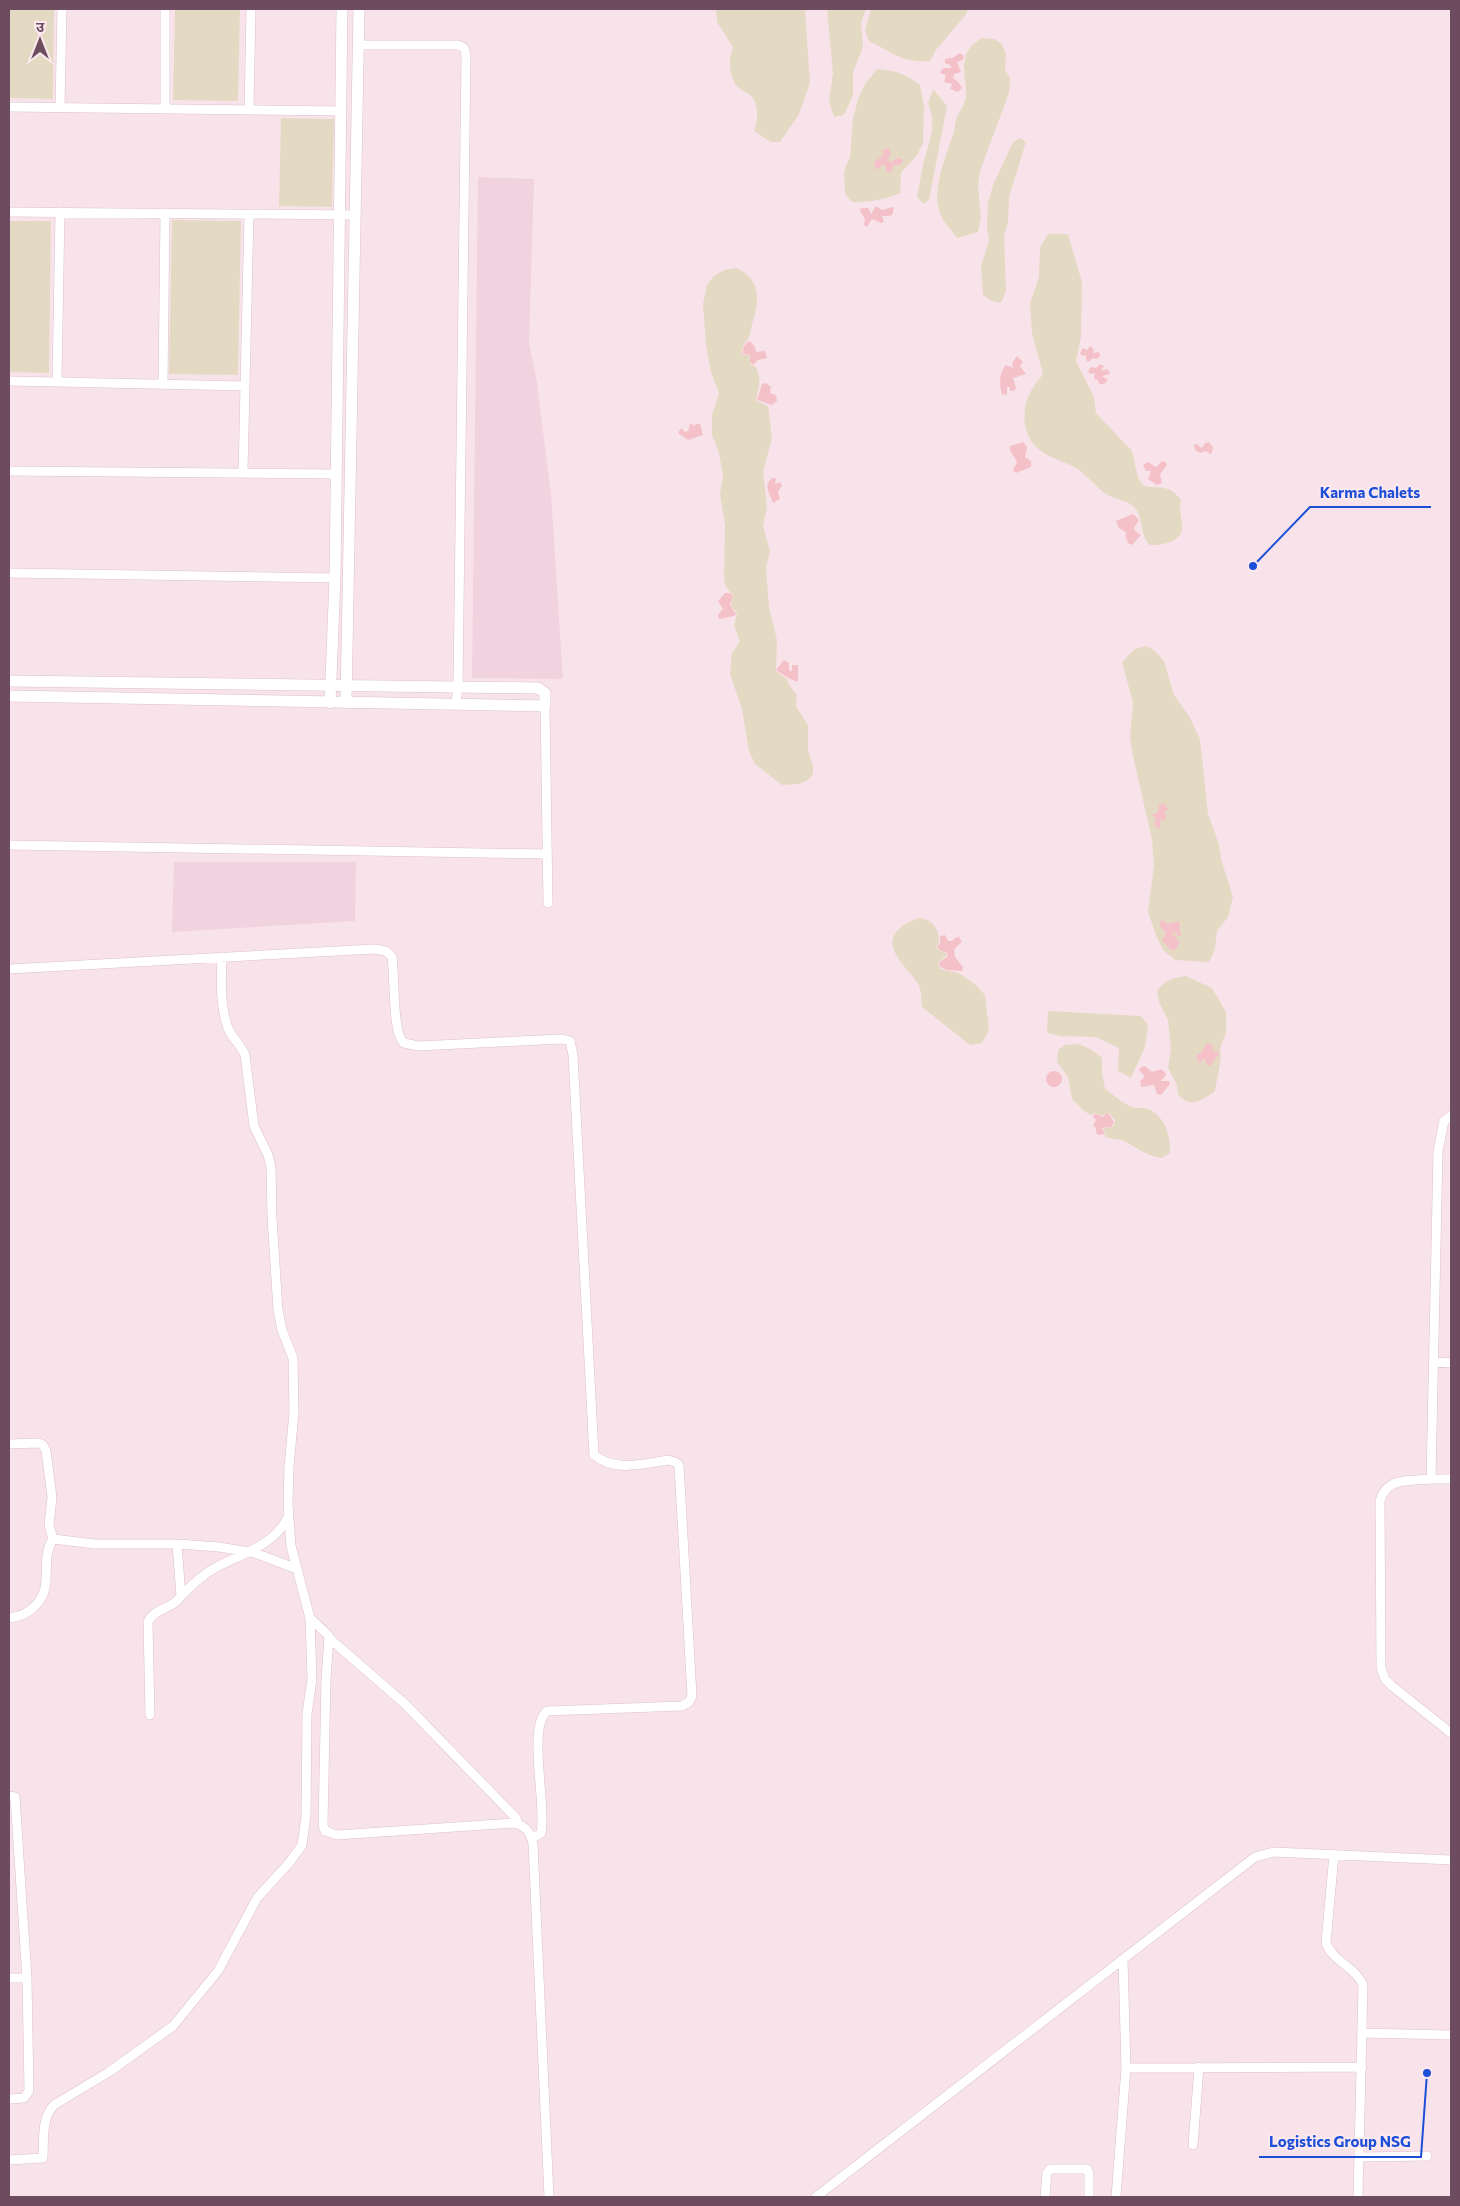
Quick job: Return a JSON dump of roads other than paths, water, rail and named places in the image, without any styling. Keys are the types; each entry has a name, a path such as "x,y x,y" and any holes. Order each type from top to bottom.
{"street":[{"path":"60,107 62,9"},
{"path":"165,9 165,109"},
{"path":"250,110 251,9"},
{"path":"330,703 335,578 342,9"},
{"path":"346,703 359,9"},
{"path":"358,45 458,45 464,48 466,55 458,686 456,704"},
{"path":"9,107 341,111"},
{"path":"9,212 356,215"},
{"path":"57,382 60,212"},
{"path":"163,384 165,213"},
{"path":"243,473 249,214"},
{"path":"9,381 245,386"},
{"path":"9,471 336,474"},
{"path":"9,573 335,578"},
{"path":"9,681 538,688 546,693 548,903"},
{"path":"9,696 545,706"},
{"path":"9,845 547,854"},
{"path":"9,969 374,949 386,951 392,957 395,978 396,1023 398,1035 404,1043 418,1046 562,1038 570,1041 573,1055 594,1455 610,1465 623,1466 668,1460 679,1465 692,1696 689,1702 682,1706 546,1711 539,1722 538,1752 543,1819 541,1834 532,1838"},
{"path":"9,2160 43,2158 44,2126 49,2111 54,2105 109,2072 173,2026 218,1971 257,1898 289,1863 302,1845 306,1816 307,1714 312,1679 310,1618 291,1546 288,1517 293,1358 282,1330 278,1310 271,1167 268,1155 254,1126 245,1055 242,1046 229,1030 224,1011 222,957"},
{"path":"1431,1478 1438,1150 1444,1121 1451,1116"},
{"path":"1433,1362 1451,1363"},
{"path":"9,1444 39,1443 46,1451 52,1498 49,1525 53,1539 48,1547 46,1590 41,1600 25,1614 9,1618"},
{"path":"1451,1479 1431,1478 1391,1483 1382,1491 1380,1501 1381,1668 1385,1679 1392,1686 1451,1734"},
{"path":"150,1715 148,1622 153,1614 174,1604 197,1580 214,1569 249,1552 278,1533 288,1517"},
{"path":"53,1539 95,1544 177,1544 219,1547 249,1552 297,1569"},
{"path":"177,1544 181,1596"},
{"path":"310,1618 411,1710 516,1818 518,1824"},
{"path":"330,1638 326,1679 323,1772 323,1825 325,1830 337,1835 385,1833 435,1827 518,1824 529,1831 532,1838 549,2197"},
{"path":"9,1796 14,1797 27,1978 28,2094 24,2098 9,2099"},
{"path":"816,2197 1255,1857 1274,1852 1451,1860"},
{"path":"1334,1855 1326,1942 1331,1952 1356,1974 1363,1985 1358,2197"},
{"path":"1116,2197 1126,2068 1123,1959"},
{"path":"9,1978 27,1978"},
{"path":"1363,2033 1451,2035"},
{"path":"1126,2068 1362,2067"},
{"path":"1194,2145 1199,2068"},
{"path":"1359,2157 1427,2156"},
{"path":"1045,2197 1047,2172 1050,2169 1080,2168 1087,2169 1089,2174 1089,2197"}],"place":[{"name":"Karma Chalets","path":"1253,566"},
{"name":"Logistics Group NSG","path":"1427,2073"}]}
